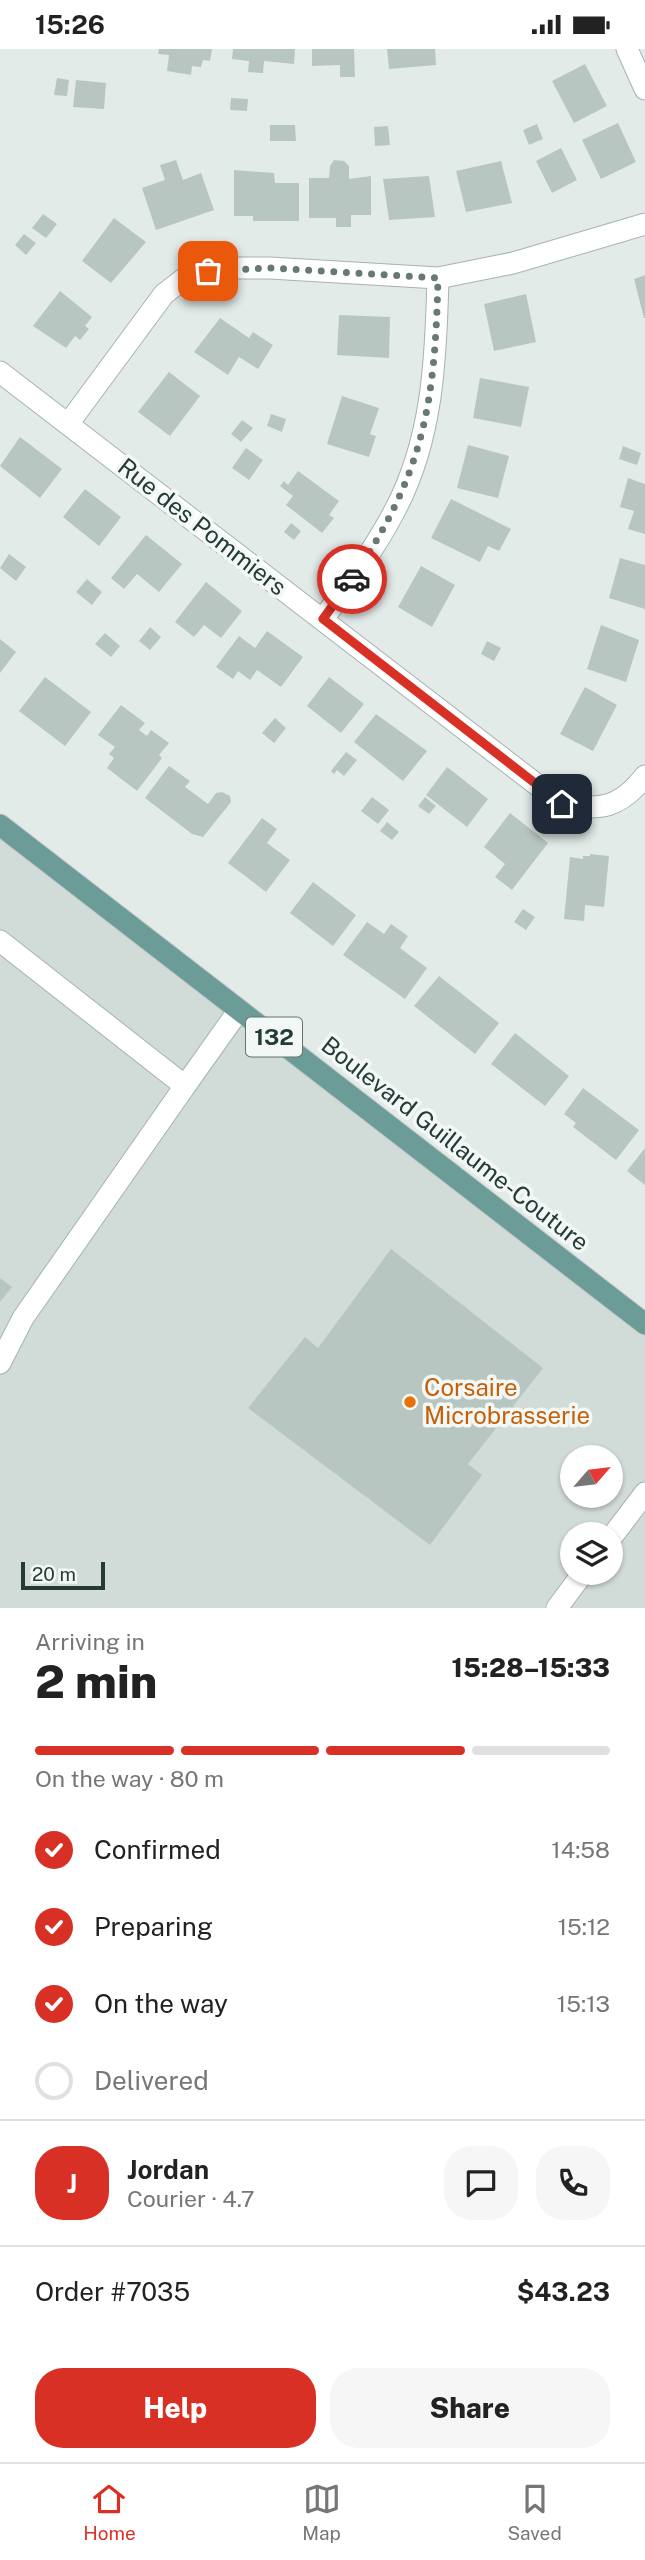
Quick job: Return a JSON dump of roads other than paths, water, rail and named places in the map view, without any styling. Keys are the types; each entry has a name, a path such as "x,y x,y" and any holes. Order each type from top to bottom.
{"main road":[{"name":"Boulevard Guillaume-Couture","path":"0,825 645,1324"}],"street":[{"path":"626,49 645,89"},
{"path":"68,424 164,294 190,274 226,268 271,268 438,278 513,264 645,224"},
{"path":"323,619 394,512 414,467 425,425 436,355 438,278"},
{"name":"Rue des Pommiers","path":"0,372 562,804 588,809 611,806 645,776"},
{"path":"0,941 185,1086"},
{"path":"0,1363 23,1318 239,1010"},
{"path":"623,1522 645,1493"},
{"path":"557,1608 574,1585"}],"place":[{"name":"Corsaire Microbrasserie","path":"410,1402"}]}
